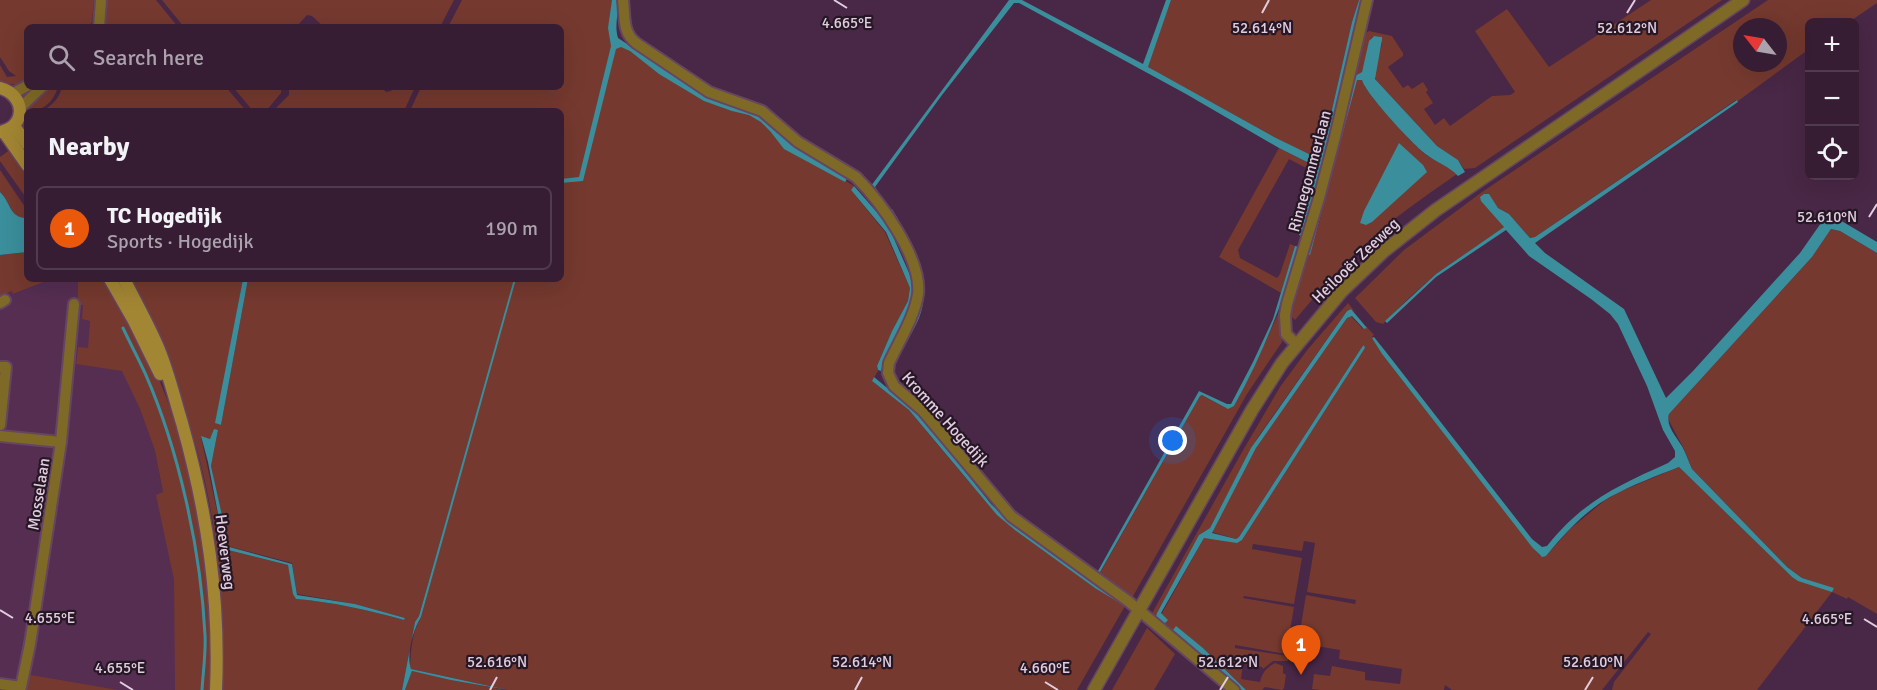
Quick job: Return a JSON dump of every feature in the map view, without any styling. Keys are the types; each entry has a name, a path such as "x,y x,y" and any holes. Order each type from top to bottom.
{"main road":[{"path":"0,88 12,94 20,108 18,120 6,130"},
{"path":"6,130 24,142"},
{"path":"6,130 24,160"},
{"name":"Hoeverweg","path":"112,282 134,321 182,422"},
{"name":"Hoeverweg","path":"126,282 157,345 170,380 199,483 212,558 217,627 216,690"}],"street":[{"path":"99,24 100,0"},
{"name":"Kromme Hogedijk","path":"623,0 628,36 636,43 709,92 751,106 767,114 798,142 856,177 882,207 904,244 915,270 918,286 914,310 889,363 888,373 891,381 923,411 1011,516 1140,611 1234,690"},
{"name":"Rinnegommerlaan","path":"1297,345 1286,334 1287,304 1333,147 1367,0"},
{"name":"Heilooër Zeeweg","path":"1094,690 1252,410 1282,363 1342,291 1407,232 1479,180 1743,0"},
{"path":"12,94 24,88"},
{"path":"20,108 39,90"},
{"name":"Mosselaan","path":"0,684 21,687 30,644 61,442 74,304"},
{"path":"0,367 6,367 0,425"},
{"path":"0,436 61,442"}],"shaded area":[{"path":"0,0 94,0 91,24 24,24 24,84 16,85 0,82 0,65 7,77 16,76 9,71 0,57"},
{"path":"104,0 156,0 176,24 102,24"},
{"path":"162,0 454,0 442,24 321,24 312,16 307,15 299,24 182,24"},
{"path":"462,0 617,0 613,22 618,40 717,103 752,112 802,154 854,186 851,190 885,232 910,288 908,301 892,331 877,366 878,371 872,381 909,410 969,482 1003,517 1026,537 1125,606 1077,690 508,690 411,669 414,635 421,617 490,365 419,616 415,622 402,690 221,690 220,582 211,510 203,474 183,405 129,282 242,282 216,423 221,425 247,282 564,282 564,108 411,108 420,90 564,90 564,24 450,24","holes":["218,430 211,466 224,528 221,529 201,437 210,439","223,545 292,563 297,594 355,604 405,618 404,620 350,607 296,599 288,565 228,550 225,563"]},
{"path":"612,0 618,0 616,28 618,38 720,103 758,113 791,145 847,179 845,182 784,149 761,122 749,115 704,101 659,74 630,51 621,47 616,49 583,181 564,183 564,179 579,177 611,46 608,28"},
{"path":"1009,0 1022,0 1143,64 1166,0 1171,0 1148,67 1276,138 1319,157 1322,153 1352,22 1359,0 1362,0 1352,36 1340,99 1304,237 1299,235 1315,166 1019,3 1014,3 942,95 875,187 879,193 877,195 871,186"},
{"path":"1171,0 1359,0 1322,153 1319,157 1310,156 1147,67"},
{"path":"1651,0 1722,0 1475,168 1464,169 1458,160 1437,146 1376,80 1374,75 1382,44 1381,37 1371,38 1362,72 1358,75 1352,74 1362,35 1369,31 1392,36 1403,56 1388,67 1403,88 1408,85 1412,89 1423,82 1433,103 1424,109 1435,125 1444,118 1450,126 1492,96 1510,95 1515,92 1475,31 1507,9 1549,67"},
{"path":"1768,0 1877,0 1877,3 1855,18 1805,18 1805,52 1787,65 1787,18 1741,18"},
{"path":"1733,23 1733,72 1778,72 1535,237 1530,238 1509,214 1498,208 1488,194 1504,227 1436,274 1383,324 1376,322 1355,298 1404,250 1482,192"},
{"path":"1374,36 1382,37 1375,79 1437,146 1458,160 1465,172 1458,176 1421,150 1380,107 1362,80 1357,80 1310,255 1308,255 1353,77 1362,72 1369,41"},
{"path":"1358,79 1362,80 1380,106 1419,148 1457,174 1408,209 1352,256 1295,320 1291,316 1296,296 1319,223"},
{"path":"43,90 57,90 53,98 43,108 28,108"},
{"path":"61,90 228,90 244,108 47,108"},
{"path":"236,90 281,90 268,108 250,108"},
{"path":"289,90 384,90 386,92 414,90 405,108 276,108 289,95"},
{"path":"1737,100 1738,102 1535,243 1545,253 1624,309 1666,398 1800,253 1828,213 1877,242 1877,253 1840,231 1831,229 1812,257 1669,414 1668,419 1692,469 1787,567 1802,578 1834,588 1832,592 1792,577 1679,467 1610,497 1575,523 1546,556 1542,557 1382,354 1372,338 1374,337 1386,352 1532,539 1542,547 1547,546 1574,517 1602,496 1668,463 1675,457 1675,451 1663,430 1647,386 1618,324 1610,314 1591,299 1529,256 1506,230 1436,277 1387,323 1385,321 1436,274 1504,227 1481,201 1480,197 1484,194 1489,194 1498,208 1509,214 1530,238 1535,237"},
{"path":"1399,143 1423,165 1427,172 1372,222 1366,225 1360,223 1364,211"},
{"path":"1279,148 1315,166 1313,180 1310,178 1310,170 1289,159 1238,250 1240,258 1277,278 1290,244 1295,246 1281,293 1219,257"},
{"path":"11,149 24,166 24,195 0,161 0,157"},
{"path":"0,170 24,206 24,218 13,212 0,192"},
{"path":"854,186 888,225 913,282 913,300 886,355 881,371 877,366 908,301 910,288 886,232 851,190"},
{"path":"0,192 13,212 24,218 24,252 0,255"},
{"path":"892,209 913,248 924,289 919,318 894,368 896,379 929,408 1010,506 1087,565 1024,520 1006,505 933,415 898,384 892,373 894,362 916,320 922,300 890,211"},
{"path":"1831,229 1840,231 1877,253 1877,614 1848,597 1847,599 1832,592 1757,690 1612,690 1614,682 1651,634 1648,632 1602,690 1452,690 1445,685 1444,690 1312,689 1314,674 1330,676 1332,666 1365,672 1365,680 1400,684 1402,669 1339,659 1340,650 1298,643 1306,595 1355,604 1356,600 1307,592 1315,543 1304,541 1302,551 1253,544 1252,549 1302,558 1294,604 1244,596 1243,598 1294,607 1286,654 1235,645 1235,648 1289,656 1288,661 1273,661 1263,669 1243,664 1241,679 1260,682 1265,671 1272,665 1275,663 1283,666 1283,673 1286,675 1282,690 1265,687 1262,690 1246,690 1203,648 1176,627 1173,630 1242,690 1237,690 1151,615 1280,387 1308,349 1348,303 1356,313 1351,309 1347,311 1258,437 1210,528 1202,533 1157,613 1161,615 1204,538 1242,540 1365,348 1364,345 1239,537 1236,539 1212,532 1256,448 1347,318 1351,316 1363,329 1367,328 1366,326 1374,335 1372,337 1382,354 1540,556 1546,556 1570,529 1604,501 1619,492 1679,467 1792,577 1833,588 1802,578 1787,567 1692,469 1668,419 1669,414 1812,257"},
{"path":"1295,246 1300,247 1279,309 1263,348 1234,406 1228,409 1200,396 1099,574 1098,571 1199,391 1231,404 1273,319"},
{"path":"24,252 24,282 44,282 13,294 12,291 0,296 0,255"},
{"path":"44,282 83,282 140,409 155,451 163,492 166,539 174,580 175,690 12,690 0,688 0,296 13,290 14,294"},
{"path":"78,282 108,282 146,352 175,424 191,478 206,561 212,626 211,690 175,690 174,580 156,495 163,492 155,451 140,409 122,371 76,364 78,347 88,348 90,321 82,319 83,305 78,305"},
{"path":"242,282 247,282 221,425 215,423"},
{"path":"513,282 515,282 421,617 411,642"},
{"path":"1283,303 1280,325 1282,342 1247,394 1132,598 1096,574 1098,571 1100,573 1200,396 1226,408 1234,406"},
{"path":"1351,309 1367,328 1364,329 1352,316 1347,318 1256,448 1212,533 1236,539 1239,537 1364,345 1365,348 1242,540 1237,543 1204,538 1161,613 1168,620 1164,624 1156,617 1157,613 1199,535 1210,528 1251,448 1347,311"},
{"path":"874,377 921,416 991,504 1014,526 1125,604 1123,605 1095,588 997,515 909,410 872,381"},
{"path":"214,429 218,430 211,466 225,529 221,529 201,436 210,439"},
{"path":"222,545 292,564 297,595 355,604 405,618 404,620 350,607 296,599 288,565 228,550 229,563 225,563"},
{"path":"1176,626 1203,648 1246,690 1242,690 1173,630"},
{"path":"1147,628 1175,654 1154,690 1112,690"},
{"path":"411,643 409,656 411,669 508,690 412,671 405,690 402,690"},
{"path":"412,671 504,690 405,690"},
{"path":"31,675 118,690 26,690 28,677"}],"waterway":[{"path":"123,328 157,403 186,501 203,603 205,656 202,690"}],"place":[{"name":"TC Hogedijk","path":"1301,675"}]}
